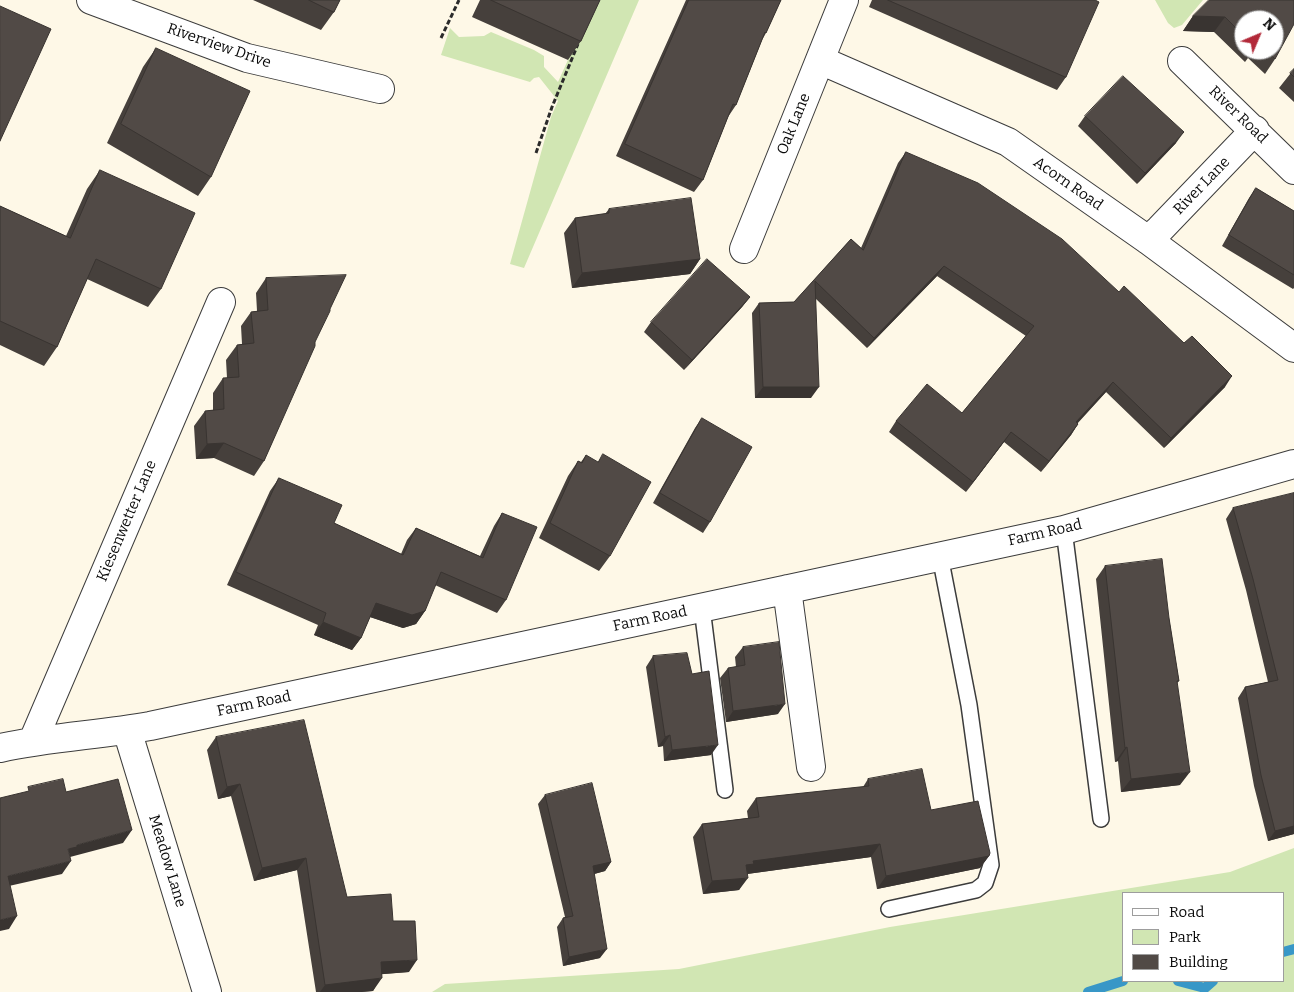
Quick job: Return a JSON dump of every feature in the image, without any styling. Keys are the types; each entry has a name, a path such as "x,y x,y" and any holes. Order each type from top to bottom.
{"street":[{"name":"Riverview Drive","path":"90,0 247,58 380,89"},
{"name":"Oak Lane","path":"744,249 844,0"},
{"name":"Acorn Road","path":"820,60 1008,142 1148,240 1294,348"},
{"name":"River Road","path":"1182,60 1294,170"},
{"name":"River Lane","path":"1148,240 1254,130"},
{"name":"Kiesenwetter Lane","path":"33,741 221,302"},
{"name":"Farm Road","path":"0,748 33,741 127,730 1064,530 1294,464"},
{"path":"787,589 811,767"},
{"name":"Meadow Lane","path":"127,730 207,992"}],"lane":[{"path":"1064,530 1101,819"},
{"path":"889,909 976,890 985,883 991,865 969,705 940,556"},
{"path":"702,608 725,790"}],"path":[{"path":"441,38 459,0"},
{"path":"536,153 552,107 581,37"}],"green space":[{"path":"595,0 639,0 524,268 510,264 551,117 558,101 539,77 534,78 530,82 441,55 450,28 459,37 484,36 491,32 544,56 544,67 558,82"},
{"path":"1155,0 1203,0 1182,25 1174,28 1168,23"},
{"path":"1294,848 1294,992 432,992 445,984 679,969 890,927 1230,872"}],"building":[{"path":"309,0 340,0 334,12"},
{"path":"491,0 600,0 581,41"},
{"path":"689,0 781,0 765,32 736,105 733,104 703,180 625,144"},
{"path":"888,0 1095,0 1099,2 1066,77"},
{"path":"1209,0 1294,0 1294,24 1284,42 1284,10 1234,10 1234,26 1225,17 1193,16"},
{"path":"0,6 51,29 0,141"},
{"path":"156,48 250,91 211,177 121,124"},
{"path":"1294,69 1294,77 1290,73"},
{"path":"1123,76 1184,132 1145,173 1085,116"},
{"path":"906,152 978,183 1062,239 1119,292 1124,286 1184,343 1192,336 1232,376 1171,438 1113,382 1076,422 1078,424 1049,461 1011,432 973,482 896,421 927,384 962,413 1034,326 944,266 874,338 815,281 819,387 763,387 759,303 794,302 851,239 863,250"},
{"path":"100,170 195,213 161,289 96,259 57,347 0,321 0,206 70,238"},
{"path":"1256,188 1294,211 1294,275 1229,235"},
{"path":"691,198 700,259 582,273 575,218 609,213 609,209"},
{"path":"707,259 750,297 692,360 651,322"},
{"path":"346,275 264,461 224,443 207,444 205,411 224,409 223,378 239,377 237,345 254,343 251,312 268,310 266,278"},
{"path":"702,418 752,447 710,522 660,493"},
{"path":"603,454 651,482 610,556 550,523 578,461 582,463 586,455 598,462"},
{"path":"279,478 342,505 334,523 403,555 416,528 483,558 502,513 537,527 506,600 441,572 425,611 412,615 376,603 361,638 323,622 326,613 236,572"},
{"path":"1294,493 1294,826 1275,831 1261,775 1245,687 1278,680 1233,508"},
{"path":"1162,559 1190,772 1131,779 1127,747 1125,748 1105,566"},
{"path":"779,642 785,704 733,711 728,668 745,665 743,647"},
{"path":"687,653 692,674 709,671 718,745 672,750 670,735 665,737 653,656"},
{"path":"304,720 347,897 391,894 393,921 415,921 417,960 381,962 382,978 325,985 306,858 262,868 240,784 227,787 216,737"},
{"path":"922,769 931,810 978,801 990,853 989,856 886,876 880,844 753,861 754,864 746,865 748,878 712,881 702,824 759,817 756,798 869,786 868,779"},
{"path":"63,779 66,792 118,779 132,830 68,849 71,861 8,876 17,916 0,920 0,798 29,791 28,787"},
{"path":"592,783 611,862 593,866 607,949 569,957 563,918 573,916 545,795"}],"waterway":[{"path":"1284,952 1294,949"},
{"path":"1088,992 1122,981"},
{"path":"1182,982 1205,988 1212,982"}]}
